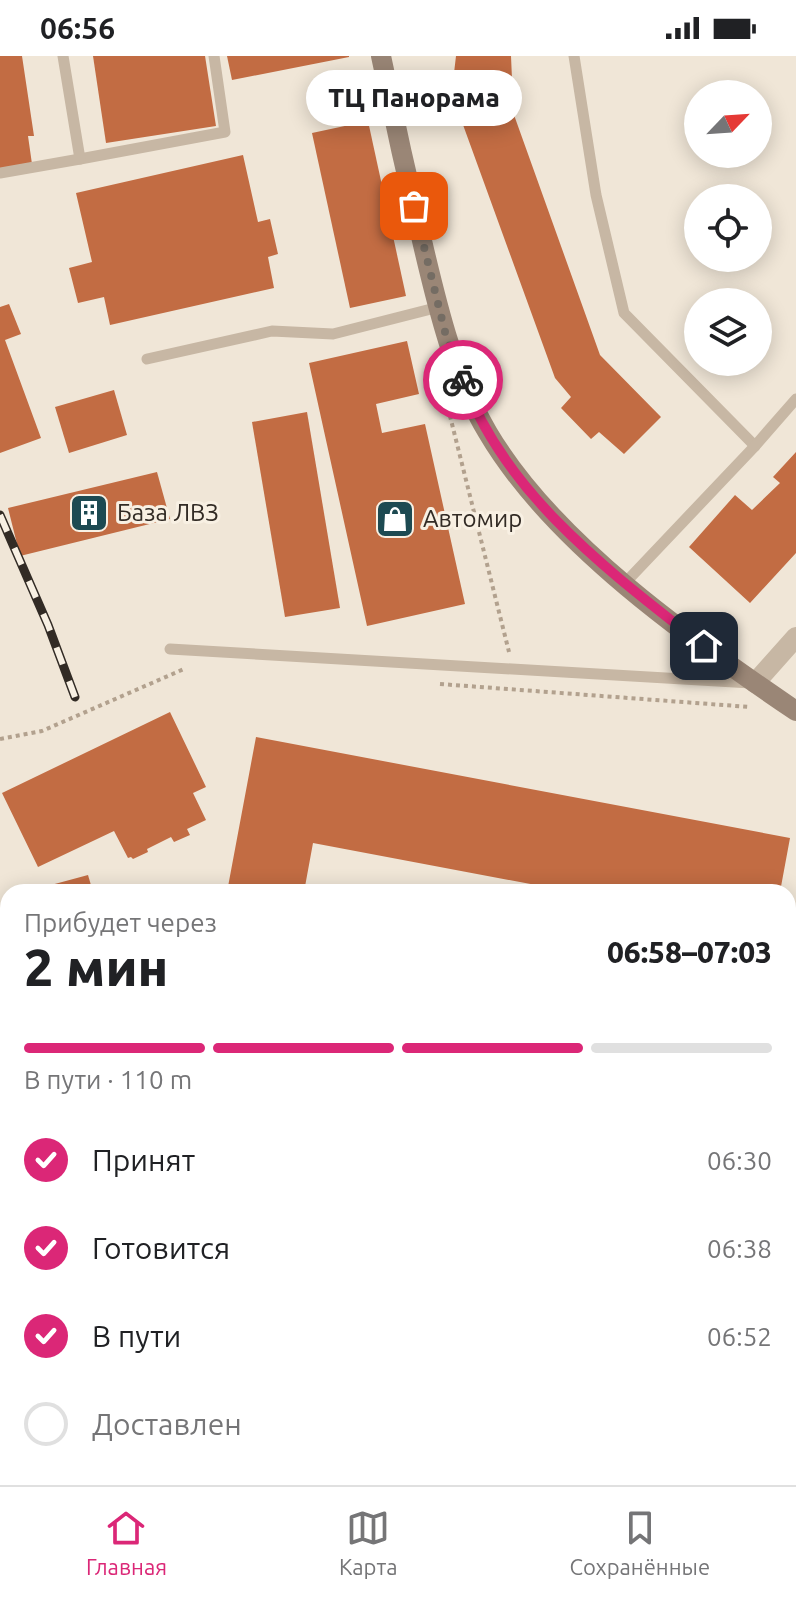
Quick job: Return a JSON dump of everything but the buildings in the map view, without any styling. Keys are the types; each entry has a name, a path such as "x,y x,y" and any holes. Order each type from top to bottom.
{"main road":[{"path":"381,56 446,336 467,391 488,433 533,498 625,583 796,711"}],"street":[{"path":"755,683 796,637"}],"lane":[{"path":"63,56 80,159"},
{"path":"0,173 225,132 214,56"},
{"path":"574,56 596,195 624,313 755,446"},
{"path":"147,359 272,331 333,334 439,307"},
{"path":"625,583 796,399"},
{"path":"170,649 755,683"}],"path":[{"path":"443,391 515,669 514,689"},
{"path":"0,739 42,731 189,668"},
{"path":"435,684 747,706 760,712"}],"railway":[{"path":"0,515 48,625 75,697"}],"way so far":[{"path":"414,206 446,336 463,380"}],"place":[{"name":"ТЦ Панорама","path":"414,206"},
{"name":"База ЛВЗ","path":"89,513"},
{"name":"Автомир","path":"395,519"}],"route":[{"path":"463,380 488,433 533,498 582,546 704,646"}]}
